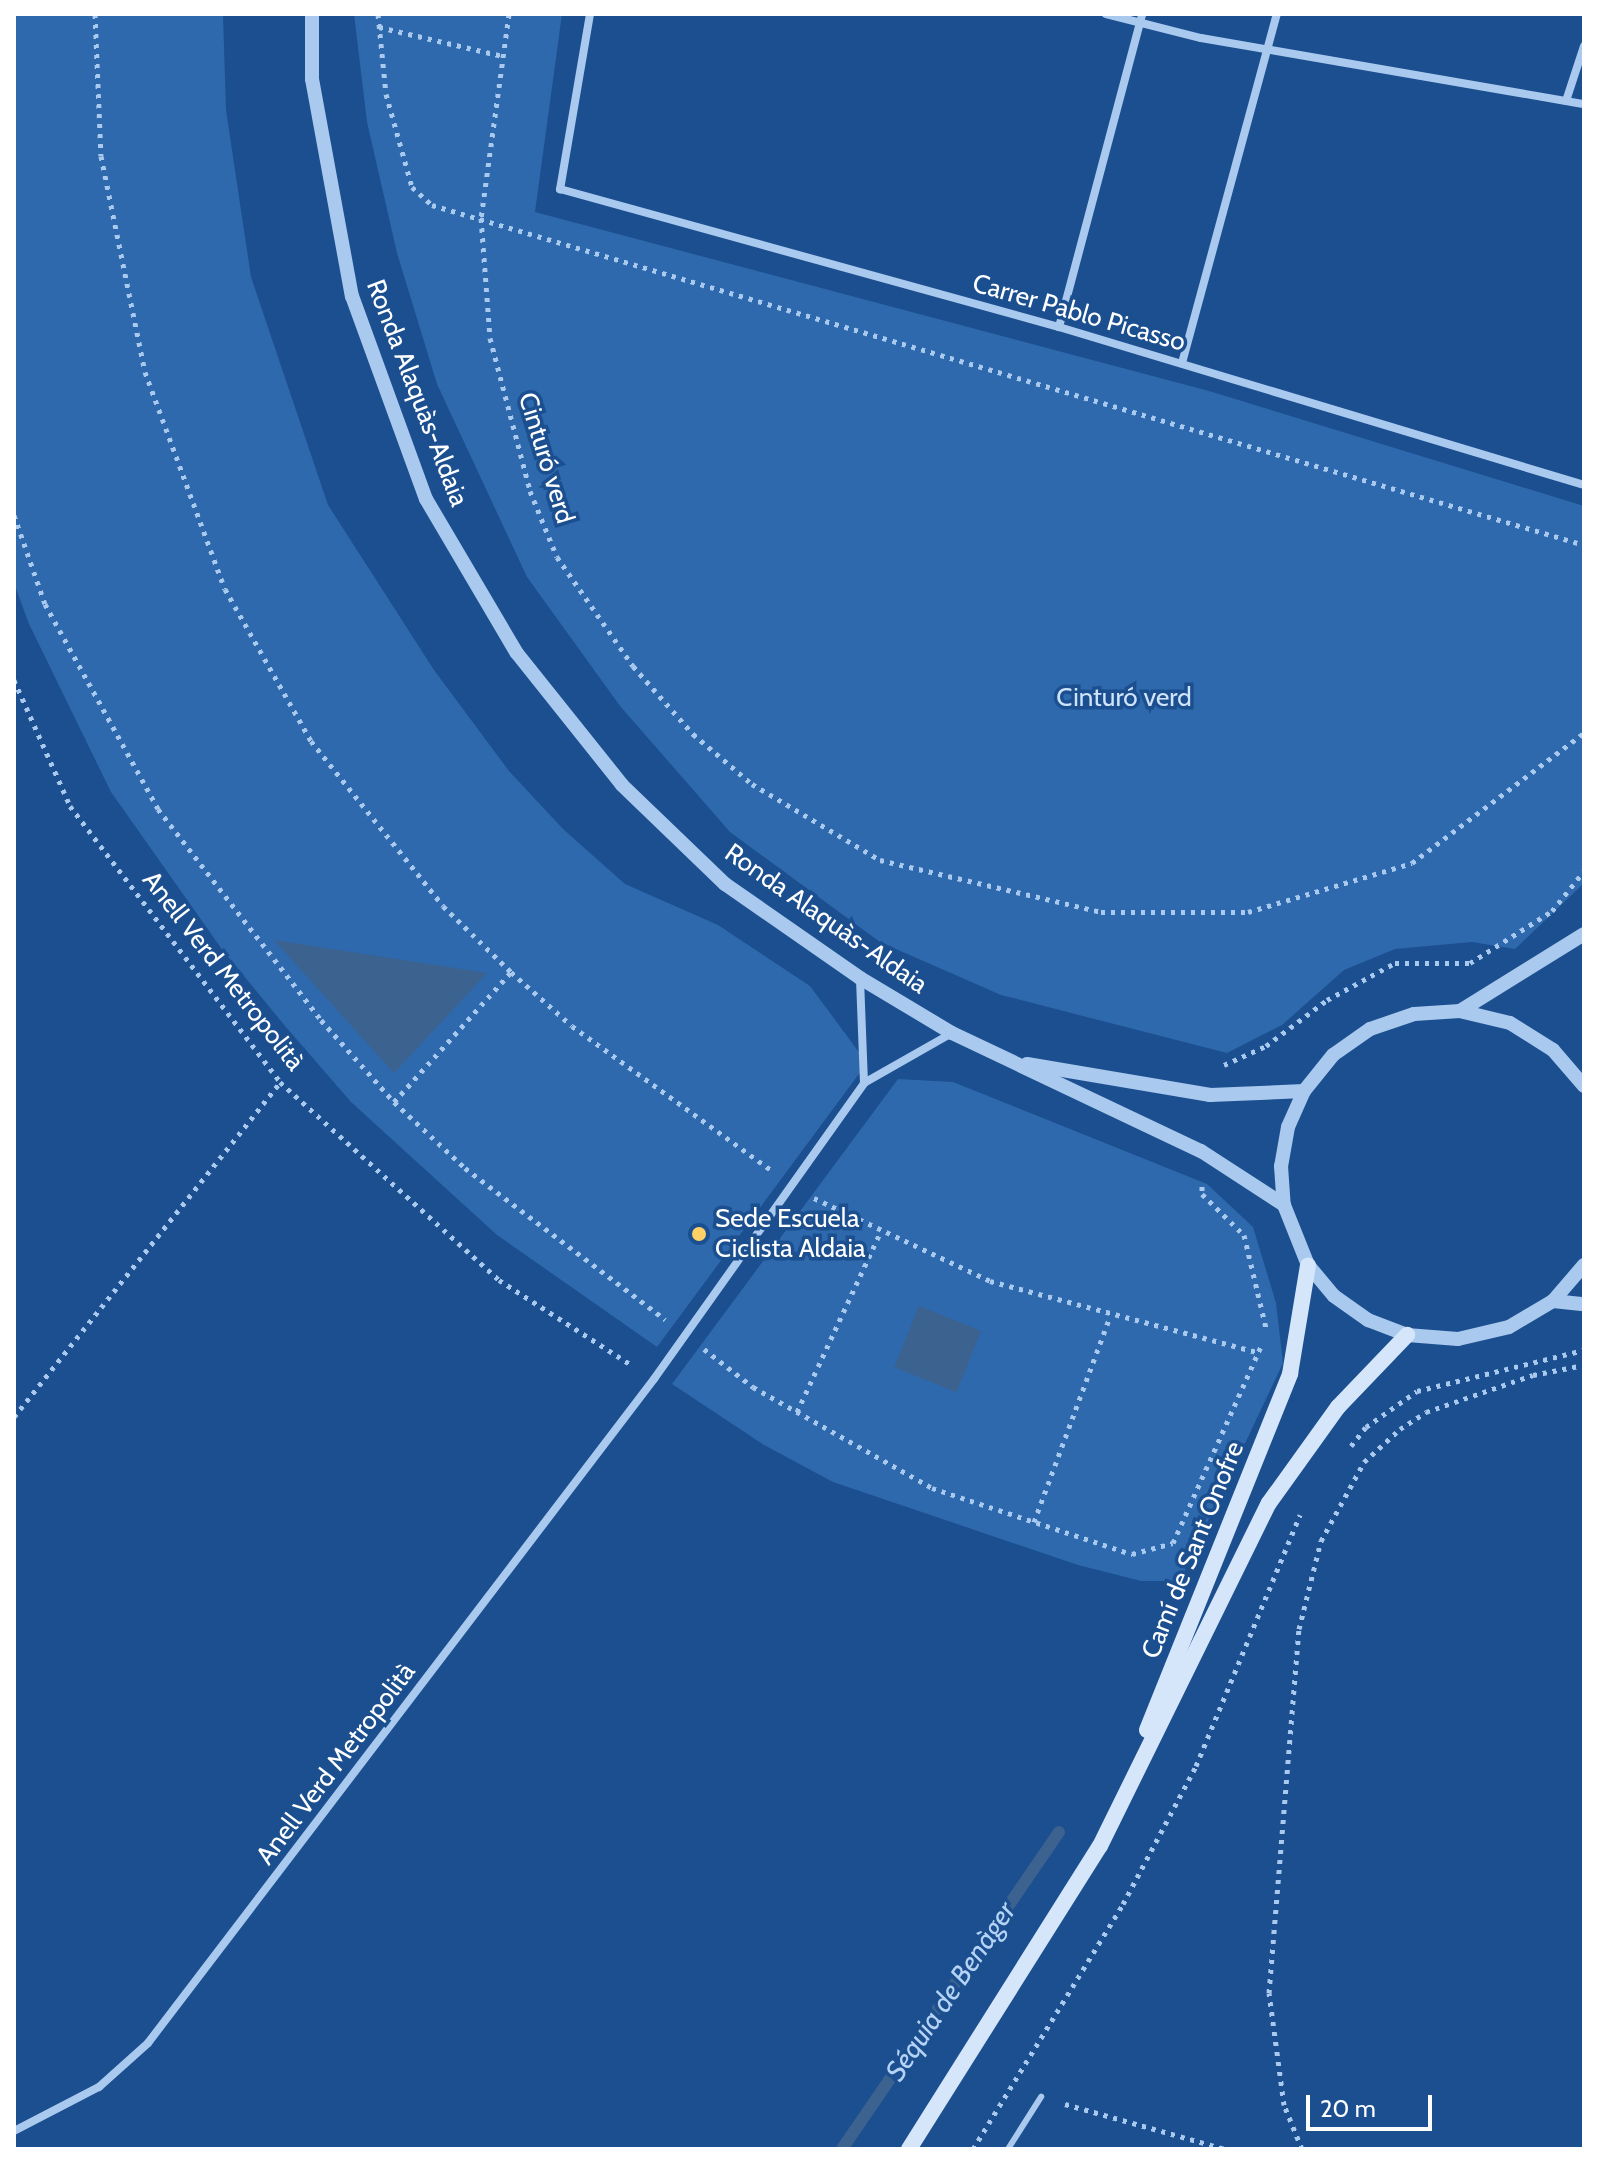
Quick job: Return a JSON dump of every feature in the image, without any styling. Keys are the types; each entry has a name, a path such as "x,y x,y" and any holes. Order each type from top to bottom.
{"main road":[{"name":"Camí de Sant Onofre","path":"1100,1846 1290,1374 1308,1265"},
{"name":"Camí de Sant Onofre","path":"909,2149 1100,1846 1269,1503 1338,1407 1407,1335"}],"street":[{"name":"Ronda Alaquàs-Aldaia","path":"312,14 312,79 352,296 426,499 516,652 622,785 725,884 860,978 952,1033 1201,1151 1284,1205"},
{"name":"Carrer Pablo Picasso","path":"590,14 560,189 1059,327 1584,485"},
{"path":"1106,14 1584,104"},
{"path":"1182,363 1277,14"},
{"path":"1059,327 1141,19"},
{"path":"1566,101 1584,46"},
{"path":"1460,1011 1584,934"},
{"path":"860,978 864,1083"},
{"path":"1584,1086 1553,1050 1521,1030 1460,1011 1414,1014 1370,1029 1333,1055 1304,1091 1288,1127 1281,1166 1284,1205 1308,1265 1334,1296 1368,1320 1407,1335 1458,1339 1496,1330 1553,1301 1584,1265"},
{"name":"Anell Verd Metropolità","path":"14,2131 99,2087 148,2043 654,1379 794,1186 864,1083 952,1033"},
{"name":"Ronda Alaquàs-Aldaia","path":"1009,1061 1210,1095 1304,1091"},
{"path":"1553,1301 1584,1304"}],"lane":[{"path":"1008,2149 1041,2097"}],"path":[{"path":"95,14 101,156 145,372 225,589 311,741 443,906 572,1026 794,1186 880,1233 990,1281 1110,1317 1258,1352"},
{"path":"378,14 386,94 412,187 432,205 1584,545"},
{"name":"Cinturó verd","path":"509,14 481,218 490,338 530,491 557,557 633,666 693,734 752,784 880,860 1101,912 1248,912 1412,863 1584,733"},
{"path":"379,27 503,56"},
{"path":"14,515 45,604 158,809 321,1020 394,1102 465,1168 753,1387 932,1488 1132,1554 1173,1543 1268,1334 1244,1235 1202,1194 1201,1180"},
{"name":"Anell Verd Metropolità","path":"14,680 70,806 280,1082 499,1280 654,1379"},
{"path":"1216,1075 1225,1063 1266,1046 1327,1000 1395,963 1470,963 1552,911 1584,871"},
{"path":"394,1102 511,972"},
{"path":"14,1417 280,1082"},
{"path":"797,1412 880,1233"},
{"path":"1034,1522 1110,1317"},
{"path":"1348,1449 1366,1427 1417,1391 1584,1350"},
{"path":"1302,2149 1284,2105 1269,1993 1299,1629 1321,1541 1364,1462 1400,1429 1426,1412 1533,1375 1584,1365"},
{"path":"973,2149 1116,1917 1196,1766 1304,1505"},
{"path":"1041,2097 1225,2149"}],"green space":[{"path":"14,14 223,14 226,110 251,277 328,505 434,670 509,771 563,829 625,884 718,925 810,986 867,1063 657,1347 497,1235 351,1102 221,948 111,792 29,624 14,583"},
{"name":"Cinturó verd","path":"354,14 562,14 535,212 1209,391 1584,506 1584,883 1515,949 1472,942 1395,949 1344,970 1282,1025 1227,1053 1001,995 880,942 730,832 620,706 527,577 437,384 397,253 367,122"},
{"path":"898,1079 953,1082 1207,1184 1253,1227 1276,1303 1283,1363 1180,1581 1141,1581 1078,1565 833,1482 764,1445 672,1384"}],"shaded area":[{"path":"274,940 487,973 394,1073"},
{"path":"919,1306 981,1331 956,1392 894,1367"}],"waterway":[{"name":"Séquia de Benàger","path":"842,2149 1059,1832"}],"place":[{"name":"Sede Escuela Ciclista Aldaia","path":"699,1234"}]}
